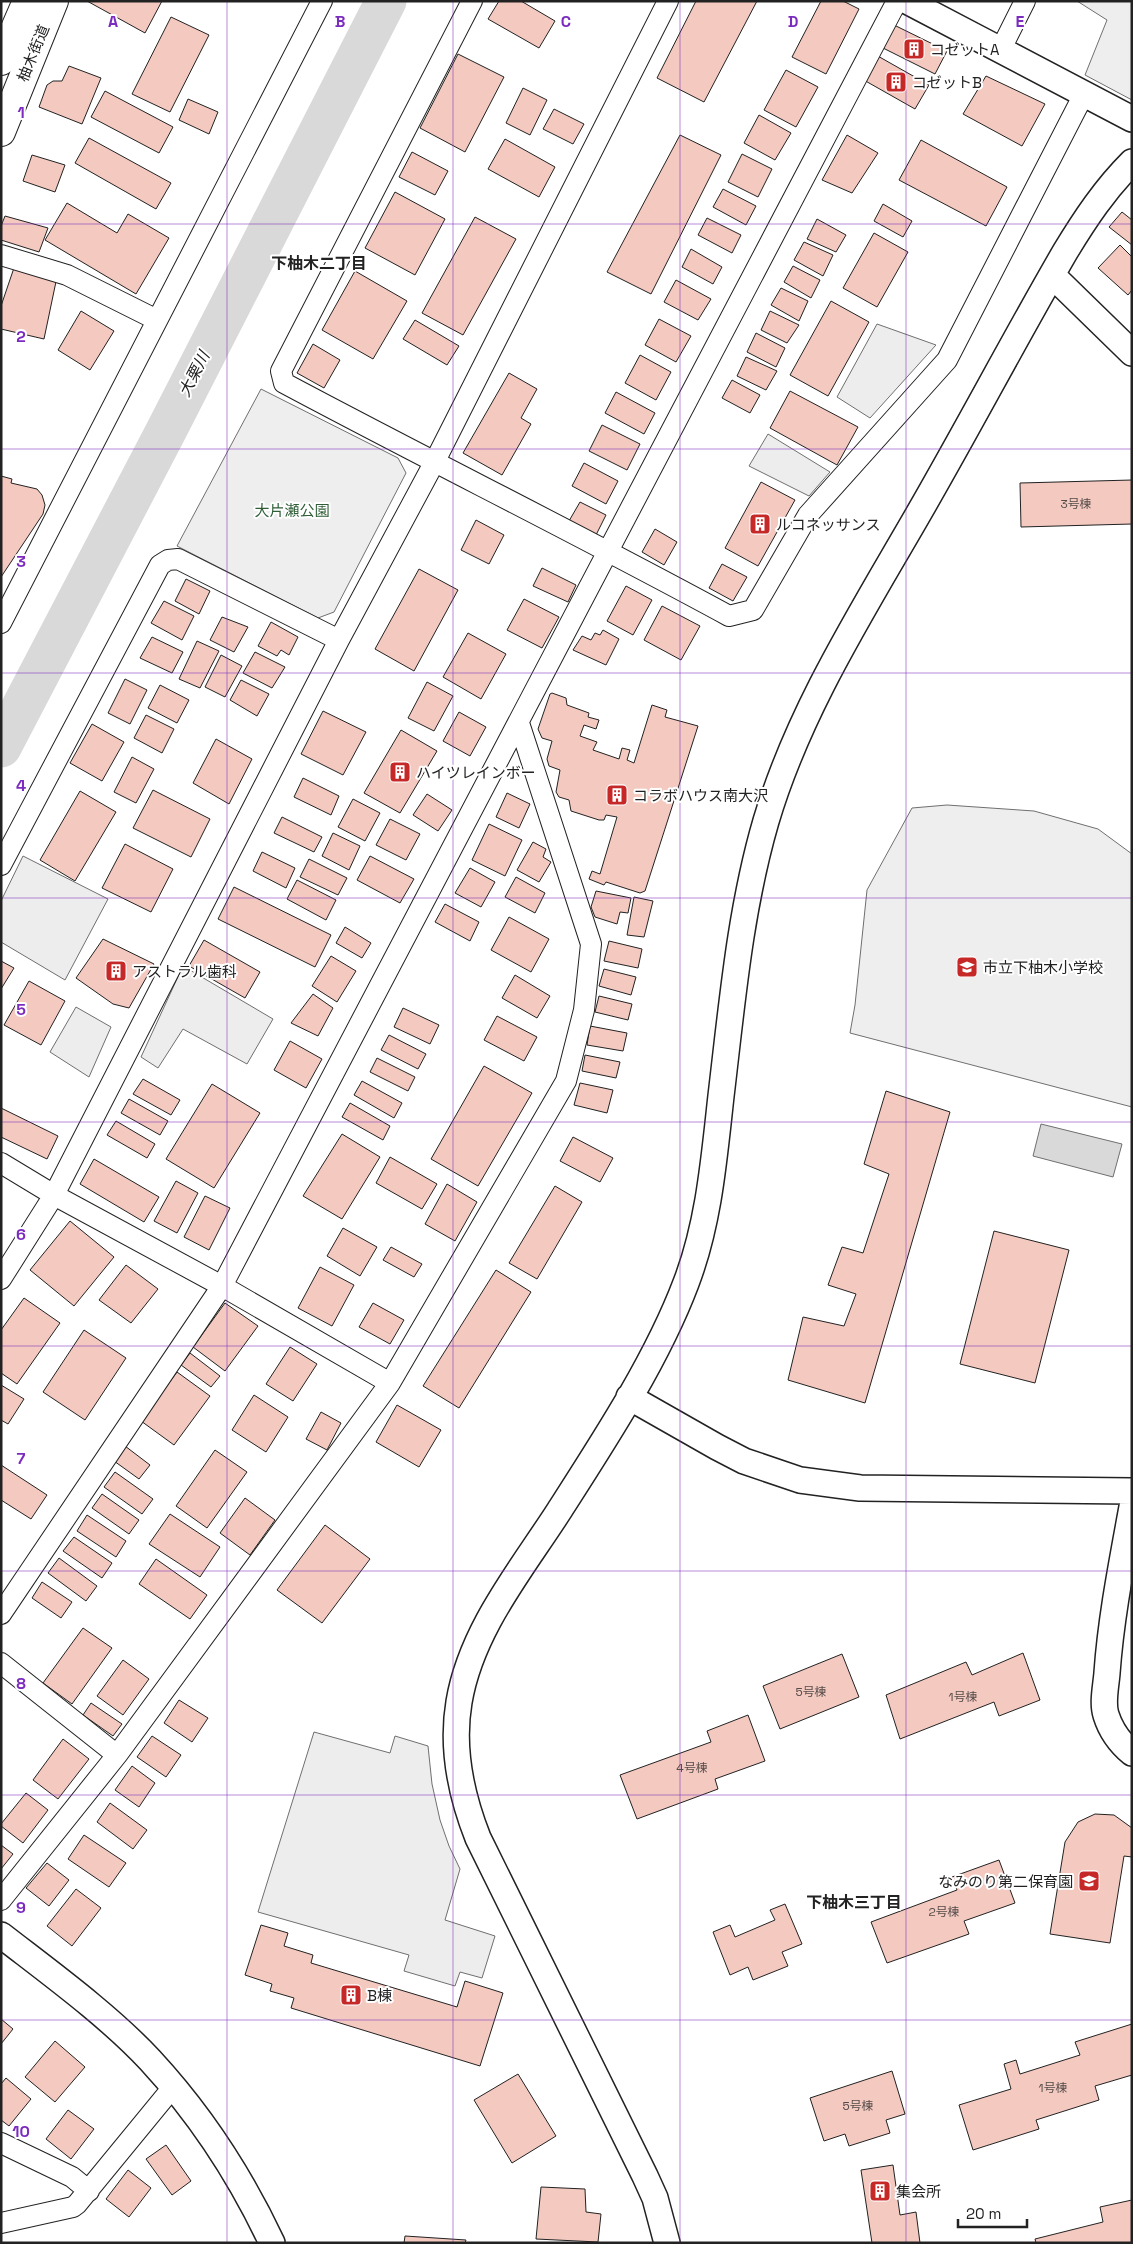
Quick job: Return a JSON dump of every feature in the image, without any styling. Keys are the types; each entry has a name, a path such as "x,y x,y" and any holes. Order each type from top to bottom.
{"main road":[{"name":"柚木街道","path":"1,61 26,1"},
{"name":"柚木街道","path":"1,132 54,1"}],"street":[{"path":"1,623 322,1"},
{"path":"472,1 281,371 284,383 434,463 608,550 729,616 753,610 808,516 947,360 1084,94"},
{"path":"1,1279 54,1195 339,640 434,463 668,1"},
{"path":"1,1614 222,1286 520,722 608,550 897,1"},
{"path":"906,1 1132,119"},
{"path":"1001,49 1025,1"},
{"path":"667,2243 655,2198 645,2176 478,1838 468,1811 460,1780 456,1729 459,1698 468,1666 482,1632 501,1598 629,1397 669,1326 700,1242 710,1193 742,931 752,875 766,818 814,699 1086,217 1106,190 1131,163"},
{"path":"1,254 68,275 157,320"},
{"path":"1052,275 1132,353"},
{"path":"1,865 160,565 168,560 178,559 339,640"},
{"path":"1,1900 116,1755 390,1383 566,1081 584,1010 591,944 520,722"},
{"path":"1,1163 54,1195 222,1286 390,1383"},
{"path":"629,1397 717,1448 744,1461 800,1480 860,1488 1132,1491"},
{"path":"1132,1507 1113,1618 1105,1714 1118,1740 1132,1752"},
{"path":"1,1663 116,1755"},
{"path":"1,1935 93,2009 148,2059 173,2087 243,2184 272,2243"},
{"path":"1,2223 73,2207 89,2191 173,2087"},
{"path":"1,2142 72,2177 89,2191"}],"green space":[{"path":"1077,1 1132,1 1132,100 1085,75 1107,20"},
{"name":"大片瀬公園","path":"261,389 398,458 406,473 334,612 318,618 177,546"},
{"path":"947,805 1034,811 1098,829 1132,854 1132,1107 850,1033 855,1005 867,890 912,808"}],"shaded area":[{"path":"877,324 936,345 870,418 837,397"},
{"path":"768,434 830,472 809,496 749,466"},
{"path":"23,856 108,899 65,980 1,942 1,901"},
{"path":"183,966 273,1019 247,1064 183,1029 158,1068 141,1057"},
{"path":"76,1007 111,1027 89,1077 50,1052"},
{"path":"1041,1124 1122,1144 1113,1177 1033,1156"},
{"path":"314,1732 390,1753 395,1736 428,1746 432,1784 440,1820 460,1869 445,1920 495,1936 482,1978 460,1972 455,1986 404,1971 409,1955 258,1912"}],"building":[{"path":"87,1 162,1 145,33"},
{"path":"499,1 521,1 555,21 539,48 488,19"},
{"path":"696,1 757,1 704,102 657,78"},
{"path":"821,1 843,1 859,9 826,74 792,57"},
{"path":"171,17 209,35 170,112 132,94"},
{"name":"コゼットA","path":"892,24 947,51 935,74 881,47"},
{"path":"458,54 504,77 465,152 420,128"},
{"name":"コゼットB","path":"876,55 929,85 915,109 862,79"},
{"path":"69,66 101,78 82,124 39,107 47,85 53,81 62,81"},
{"path":"786,70 818,87 796,127 764,110"},
{"path":"986,76 1045,104 1022,146 963,114"},
{"path":"523,88 547,100 530,135 506,123"},
{"path":"105,91 173,127 159,153 91,117"},
{"path":"188,99 218,112 209,134 179,120"},
{"path":"554,109 584,124 573,144 543,129"},
{"path":"759,115 791,133 775,160 744,143"},
{"path":"680,135 721,155 651,294 607,272"},
{"path":"847,135 878,153 852,193 822,180"},
{"path":"89,138 171,183 156,209 75,163"},
{"path":"505,139 555,167 539,197 488,169"},
{"path":"921,140 1007,187 986,226 899,180"},
{"path":"412,152 448,171 435,195 399,177"},
{"path":"742,154 772,169 758,197 728,182"},
{"path":"32,155 65,165 55,192 23,181"},
{"path":"723,189 756,206 746,225 713,207"},
{"path":"395,192 445,219 415,275 365,248"},
{"path":"67,203 117,233 128,214 169,238 136,294 45,240"},
{"path":"883,204 912,221 903,237 874,221"},
{"path":"1122,212 1132,220 1132,245 1109,227"},
{"path":"5,216 48,228 39,252 1,240 1,226"},
{"path":"475,217 516,239 463,335 422,313"},
{"path":"707,218 741,235 732,253 698,235"},
{"path":"817,219 846,235 836,252 807,239"},
{"path":"874,233 908,252 877,307 843,288"},
{"path":"804,242 833,255 823,276 794,260"},
{"path":"1120,245 1132,257 1132,290 1128,295 1098,268"},
{"path":"691,249 722,267 713,284 682,267"},
{"path":"17,259 58,272 44,339 1,329 1,306"},
{"path":"793,266 820,280 811,298 784,282"},
{"path":"355,271 407,301 373,359 322,330"},
{"path":"676,280 711,299 698,320 664,302"},
{"path":"781,288 808,301 799,321 771,305"},
{"path":"831,301 869,322 828,396 790,375"},
{"path":"81,311 114,331 90,370 58,350"},
{"path":"770,311 799,325 787,343 761,330"},
{"path":"659,319 691,336 676,362 645,345"},
{"path":"415,320 459,346 447,365 403,339"},
{"path":"756,333 785,348 776,367 747,352"},
{"path":"313,344 340,360 324,388 297,373"},
{"path":"640,355 671,372 656,400 625,383"},
{"path":"746,357 777,371 766,390 737,376"},
{"path":"509,373 537,389 521,418 531,424 502,475 463,453"},
{"path":"732,380 760,395 750,413 722,398"},
{"path":"790,391 858,427 837,465 770,428"},
{"path":"616,392 655,413 644,434 605,413"},
{"path":"602,425 640,444 627,470 589,451"},
{"path":"584,463 618,481 606,504 572,486"},
{"path":"1,476 12,479 11,483 37,489 42,495 45,505 43,514 1,577"},
{"path":"1132,480 1132,524 1021,527 1020,483"},
{"name":"ルコネッサンス","path":"761,482 795,500 758,566 725,548"},
{"path":"580,502 606,515 596,535 569,521"},
{"path":"476,520 504,535 489,564 461,550"},
{"path":"655,529 677,542 664,565 642,552"},
{"path":"722,564 747,577 733,601 709,588"},
{"path":"542,568 576,585 568,602 533,586"},
{"path":"419,569 458,590 414,671 375,649"},
{"path":"186,579 210,591 199,614 175,601"},
{"path":"626,586 652,600 633,635 607,621"},
{"path":"524,599 559,617 542,648 507,630"},
{"path":"164,601 194,616 182,640 151,623"},
{"path":"662,606 700,626 681,660 644,640"},
{"path":"222,617 248,627 234,652 210,640"},
{"path":"271,622 298,637 289,655 281,650 277,656 258,646"},
{"path":"603,630 619,639 606,665 573,650 582,636 591,640 595,633 600,635"},
{"path":"468,633 506,654 481,699 443,677"},
{"path":"152,637 183,652 172,673 140,658"},
{"path":"197,641 219,651 200,688 179,679"},
{"path":"255,652 285,667 272,688 243,673"},
{"path":"221,655 242,666 225,697 205,687"},
{"path":"125,679 147,690 130,724 108,713"},
{"path":"241,680 269,694 257,716 230,700"},
{"path":"427,682 453,696 434,731 408,718"},
{"path":"160,685 189,700 177,723 148,708"},
{"name":"コラボハウス南大沢","path":"550,694 566,698 567,705 589,713 588,717 599,720 596,729 584,725 580,736 597,742 593,750 619,759 622,748 630,750 627,760 634,763 652,705 667,710 665,717 698,726 645,891 640,893 606,882 604,885 589,879 592,871 600,874 617,817 606,815 604,820 599,820 571,811 569,800 559,797 556,792 560,770 549,766 547,759 552,741 542,738 538,729"},
{"path":"323,711 366,732 343,775 301,754"},
{"path":"459,712 486,727 470,756 443,741"},
{"path":"146,715 174,729 162,753 134,738"},
{"path":"92,724 124,742 102,781 70,763"},
{"name":"ハイツレインボー","path":"401,730 437,751 400,813 364,793"},
{"path":"216,739 252,759 229,804 193,783"},
{"path":"132,757 154,769 136,803 114,792"},
{"path":"303,778 339,796 331,815 294,797"},
{"path":"153,790 210,819 191,857 133,828"},
{"path":"80,791 116,812 75,881 40,860"},
{"path":"507,793 530,804 519,828 496,817"},
{"path":"427,794 452,810 438,831 413,815"},
{"path":"353,799 380,813 365,841 338,827"},
{"path":"282,817 322,837 314,852 274,833"},
{"path":"390,819 420,834 406,860 376,845"},
{"path":"489,824 522,840 505,876 472,860"},
{"path":"333,833 360,846 349,870 322,856"},
{"path":"533,842 546,849 543,857 551,862 539,882 517,870"},
{"path":"125,844 173,869 151,912 102,888"},
{"path":"262,852 295,868 286,888 253,871"},
{"path":"370,856 414,879 400,903 357,880"},
{"path":"309,859 347,878 338,895 300,877"},
{"path":"470,868 495,882 481,907 455,893"},
{"path":"516,877 545,893 535,913 505,897"},
{"path":"297,880 336,900 326,920 287,899"},
{"path":"234,887 331,935 315,967 218,919"},
{"path":"596,891 631,898 628,913 620,912 617,924 595,917 591,907"},
{"path":"634,897 653,901 644,937 627,935"},
{"path":"445,904 479,922 470,941 435,922"},
{"path":"509,917 549,939 531,972 491,950"},
{"path":"345,927 371,943 362,958 336,943"},
{"name":"アストラル歯科","path":"103,939 154,964 129,1008 113,1004 76,978"},
{"path":"204,940 260,972 245,998 189,966"},
{"path":"609,941 642,949 638,968 604,961"},
{"path":"331,956 356,971 337,1002 312,986"},
{"path":"1,961 14,968 1,989"},
{"path":"604,969 636,977 631,995 599,986"},
{"path":"515,975 550,996 537,1018 502,998"},
{"path":"29,981 65,1001 41,1045 4,1025"},
{"path":"313,994 333,1008 318,1036 291,1023"},
{"path":"599,996 632,1004 628,1020 595,1012"},
{"path":"403,1008 439,1025 430,1044 394,1027"},
{"path":"497,1016 537,1037 524,1061 484,1040"},
{"path":"590,1026 627,1033 623,1051 587,1045"},
{"path":"389,1035 426,1054 418,1069 381,1050"},
{"path":"290,1041 322,1059 306,1088 274,1070"},
{"path":"585,1055 620,1062 616,1078 582,1071"},
{"path":"377,1058 415,1077 408,1091 370,1072"},
{"path":"484,1066 532,1093 478,1186 431,1159"},
{"path":"143,1079 180,1100 171,1115 133,1094"},
{"path":"362,1081 402,1103 394,1118 354,1095"},
{"path":"580,1083 613,1090 607,1113 574,1105"},
{"path":"212,1084 260,1113 214,1188 166,1159"},
{"path":"886,1091 950,1112 865,1403 788,1380 803,1317 844,1326 856,1294 828,1285 842,1247 863,1253 889,1174 864,1164"},
{"path":"129,1099 168,1121 160,1135 121,1113"},
{"path":"350,1103 390,1126 383,1140 342,1117"},
{"path":"1,1108 58,1136 47,1159 1,1137"},
{"path":"116,1121 155,1144 147,1158 107,1135"},
{"path":"342,1134 380,1157 342,1219 303,1196"},
{"path":"573,1137 613,1158 600,1182 560,1161"},
{"path":"390,1157 437,1184 422,1209 376,1183"},
{"path":"94,1159 159,1197 144,1222 80,1184"},
{"path":"176,1181 198,1193 177,1233 154,1221"},
{"path":"447,1184 477,1202 455,1241 425,1224"},
{"path":"555,1186 582,1202 537,1279 509,1263"},
{"path":"205,1196 230,1208 209,1250 184,1237"},
{"path":"70,1221 114,1257 74,1306 30,1270"},
{"path":"343,1228 377,1247 360,1276 327,1256"},
{"path":"994,1231 1069,1250 1035,1383 960,1364"},
{"path":"391,1247 422,1264 414,1277 383,1260"},
{"path":"126,1265 158,1289 131,1323 99,1300"},
{"path":"320,1267 354,1285 332,1326 298,1308"},
{"path":"496,1270 531,1292 459,1408 423,1386"},
{"path":"24,1298 60,1323 17,1384 1,1373 1,1330"},
{"path":"225,1303 258,1326 225,1371 193,1347"},
{"path":"373,1303 404,1320 390,1344 359,1327"},
{"path":"84,1330 126,1358 85,1420 43,1392"},
{"path":"290,1347 317,1364 293,1401 266,1384"},
{"path":"190,1353 220,1376 211,1387 181,1365"},
{"path":"177,1372 210,1396 174,1445 141,1421"},
{"path":"1,1385 24,1399 8,1424 1,1420"},
{"path":"254,1395 288,1417 266,1452 232,1430"},
{"path":"397,1405 441,1430 419,1467 376,1442"},
{"path":"321,1412 341,1423 327,1450 306,1439"},
{"path":"125,1446 150,1465 139,1479 114,1461"},
{"path":"215,1450 247,1472 207,1528 176,1506"},
{"path":"1,1465 47,1495 31,1519 1,1500"},
{"path":"115,1472 153,1499 142,1514 104,1487"},
{"path":"102,1494 139,1520 129,1534 92,1508"},
{"path":"245,1498 275,1520 250,1555 220,1533"},
{"path":"170,1514 220,1547 200,1577 149,1544"},
{"path":"87,1515 126,1541 116,1557 77,1531"},
{"path":"325,1525 370,1559 322,1623 277,1590"},
{"path":"74,1537 112,1563 102,1578 63,1551"},
{"path":"59,1558 97,1586 86,1601 48,1573"},
{"path":"156,1559 207,1595 190,1619 139,1584"},
{"path":"42,1582 72,1602 61,1618 32,1598"},
{"path":"83,1628 112,1648 72,1704 43,1683"},
{"path":"1023,1653 1040,1700 999,1716 994,1702 900,1739 886,1695 966,1662 972,1675"},
{"path":"842,1654 859,1697 780,1729 763,1686"},
{"path":"123,1660 149,1679 123,1715 97,1696"},
{"path":"179,1700 208,1718 192,1742 164,1723"},
{"path":"91,1703 122,1724 113,1736 83,1715"},
{"path":"748,1715 765,1761 715,1779 718,1789 637,1819 620,1775 711,1742 707,1731"},
{"path":"152,1736 181,1755 166,1777 137,1757"},
{"path":"63,1739 89,1759 58,1799 33,1780"},
{"path":"132,1766 155,1783 139,1807 115,1790"},
{"path":"26,1793 48,1810 23,1843 1,1826 1,1824"},
{"path":"110,1803 147,1830 133,1849 97,1822"},
{"path":"1095,1814 1114,1815 1132,1828 1132,1857 1124,1856 1110,1943 1050,1934 1065,1842 1078,1822"},
{"path":"84,1835 126,1863 109,1887 68,1859"},
{"path":"1,1845 13,1854 1,1869"},
{"path":"999,1860 1015,1903 964,1921 969,1934 887,1963 871,1922 957,1890 952,1877"},
{"path":"47,1863 69,1880 49,1906 26,1888"},
{"path":"76,1889 101,1908 72,1946 47,1926"},
{"path":"785,1904 802,1944 782,1952 788,1966 753,1980 748,1967 730,1975 713,1932 730,1925 735,1937 775,1920 770,1910"},
{"name":"B棟","path":"261,1925 288,1933 284,1946 313,1955 311,1963 457,2007 465,1981 503,1993 480,2066 291,2008 294,1998 270,1991 272,1984 245,1975"},
{"path":"1,2019 13,2029 1,2044"},
{"path":"1132,2024 1132,2075 1095,2086 1099,2100 1036,2120 1039,2129 973,2150 959,2105 1011,2089 1004,2064 1016,2060 1020,2074 1080,2055 1075,2042"},
{"path":"55,2041 85,2067 55,2102 25,2077"},
{"path":"892,2071 905,2114 886,2120 890,2133 849,2146 845,2134 824,2141 810,2098"},
{"path":"518,2074 556,2136 512,2163 474,2100"},
{"path":"6,2078 31,2099 9,2126 1,2120 1,2084"},
{"path":"68,2110 94,2129 71,2159 46,2139"},
{"path":"166,2145 191,2181 172,2195 146,2159"},
{"name":"集会所","path":"893,2165 900,2215 916,2212 920,2243 872,2243 861,2170"},
{"path":"128,2170 151,2188 129,2217 106,2199"},
{"path":"541,2187 585,2189 586,2212 601,2214 598,2242 536,2239"},
{"path":"1132,2200 1132,2243 1036,2243 1035,2239 1103,2222 1100,2207"},
{"path":"405,2236 466,2240 465,2243 404,2243"}],"waterway":[{"name":"大栗川","path":"1,747 166,431 386,1"}],"place":[{"name":"コゼットA","path":"914,49"},
{"name":"コゼットB","path":"896,82"},
{"name":"ルコネッサンス","path":"760,524"},
{"name":"ハイツレインボー","path":"400,772"},
{"name":"コラボハウス南大沢","path":"617,795"},
{"name":"市立下柚木小学校","path":"967,967"},
{"name":"アストラル歯科","path":"116,971"},
{"name":"なみのり第二保育園","path":"1089,1881"},
{"name":"B棟","path":"351,1995"},
{"name":"集会所","path":"880,2191"}],"district":[{"name":"下柚木二丁目","path":"319,263"},
{"name":"下柚木三丁目","path":"854,1902"}]}
